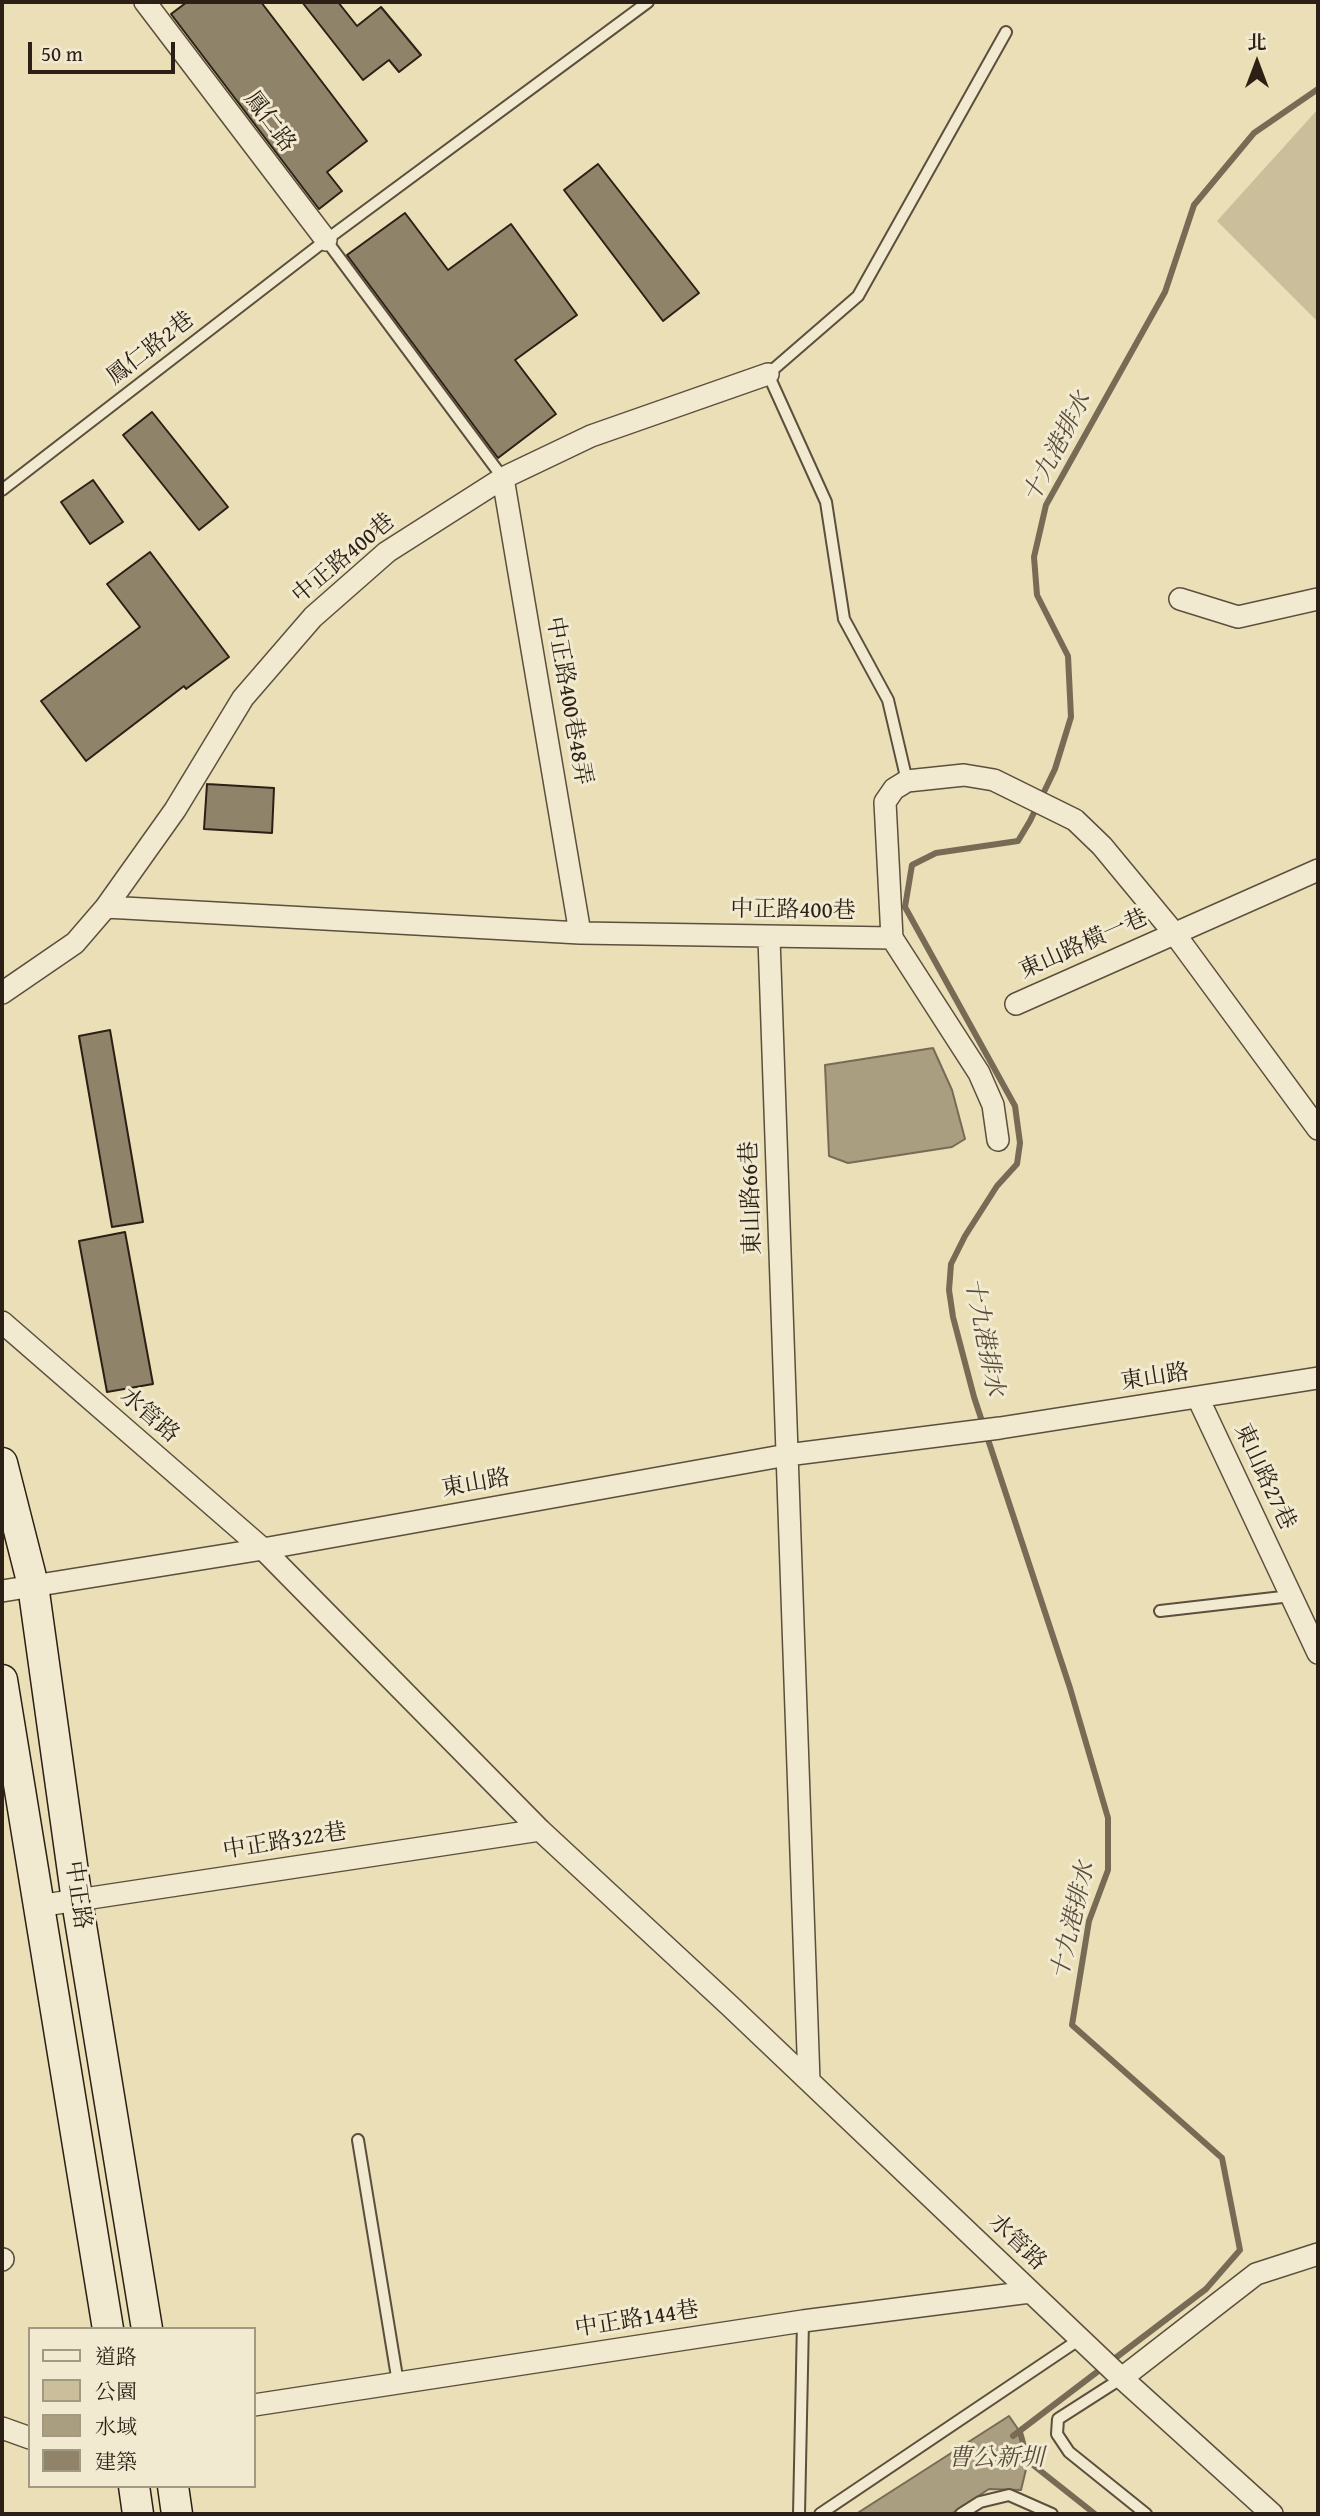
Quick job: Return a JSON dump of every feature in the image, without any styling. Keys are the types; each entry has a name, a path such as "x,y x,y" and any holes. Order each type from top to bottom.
{"main road":[{"name":"中正路","path":"2,1462 33,1585 78,1900 147,2327"},
{"name":"中正路","path":"2,1680 108,2327"},
{"path":"134,2488 138,2514"},
{"path":"173,2488 177,2514"}],"street":[{"name":"鳳仁路","path":"145,2 326,240"},
{"name":"中正路400巷","path":"2,993 75,943 106,907 175,810 243,698 313,617 387,552 503,478 591,436 768,374"},
{"name":"中正路400巷48弄","path":"503,478 580,933"},
{"path":"1180,599 1238,617 1318,599"},
{"name":"東山路橫一巷","path":"907,781 964,775 994,780 1075,820 1101,846 1174,933 1318,1129"},
{"path":"907,781 894,789 886,802 892,938 979,1073 993,1105 998,1140"},
{"name":"東山路橫一巷","path":"1016,1004 1318,870"},
{"name":"中正路400巷","path":"106,907 580,933 892,938"},
{"name":"東山路66巷","path":"769,938 809,2081"},
{"name":"水管路","path":"2,1322 263,1549 540,1830 729,2005 1118,2375 1272,2514"},
{"name":"東山路","path":"2,1591 263,1549 787,1455 1000,1428 1318,1378"},
{"name":"東山路27巷","path":"1198,1398 1318,1654"},
{"name":"中正路322巷","path":"38,1906 540,1830"},
{"path":"1118,2375 1250,2278 1279,2264 1318,2254"},
{"name":"中正路144巷","path":"256,2406 803,2321 1030,2292"},
{"path":"2,2428 28,2437"}],"lane":[{"name":"鳳仁路2巷","path":"2,490 326,240 648,2"},
{"path":"907,781 888,700 844,619 826,502 768,374 858,296 1006,32"},
{"path":"326,240 503,478"},
{"path":"1160,1611 1291,1596"},
{"path":"358,2140 398,2383"},
{"path":"799,2514 803,2321"},
{"path":"820,2514 1080,2339"},
{"path":"1118,2375 1058,2419 1057,2434 1069,2452 1146,2514"},
{"path":"961,2514 980,2502 1009,2495 1052,2514"}],"green space":[{"path":"1318,109 1318,322 1217,221"}],"water":[{"path":"933,1048 952,1090 965,1139 952,1147 848,1163 829,1156 825,1065"},
{"name":"曹公新圳","path":"1009,2416 1020,2432 1028,2461 1021,2490 989,2489 951,2514 856,2514"}],"building":[{"path":"187,2 261,2 367,141 327,172 342,191 319,209 171,14"},
{"path":"302,2 338,2 357,26 381,7 421,55 399,72 389,60 363,80"},
{"path":"598,164 699,293 663,321 564,190"},
{"path":"405,213 448,270 511,224 577,315 515,360 556,414 498,458 347,255"},
{"path":"152,412 228,507 199,530 123,435"},
{"path":"93,480 123,522 90,544 61,502"},
{"path":"150,552 229,657 186,689 184,686 86,761 41,701 140,627 107,584"},
{"path":"207,784 274,788 272,833 204,829"},
{"path":"110,1030 143,1222 112,1227 79,1036"},
{"path":"125,1232 153,1384 107,1392 79,1241"}],"waterway":[{"name":"十九港排水","path":"1013,2436 1206,2289 1240,2250 1222,2158 1072,2025 1089,1921 1108,1870 1108,1818 1070,1688 974,1397 953,1317 949,1290 951,1264 965,1236 997,1186 1017,1164 1020,1143 1015,1106 905,907 912,865 936,853 1018,841 1030,821 1055,769 1071,717 1068,656 1037,595 1034,557 1046,505 1165,292 1194,205 1254,133 1318,89"},
{"path":"1020,2432 1028,2461 1095,2514"}]}
